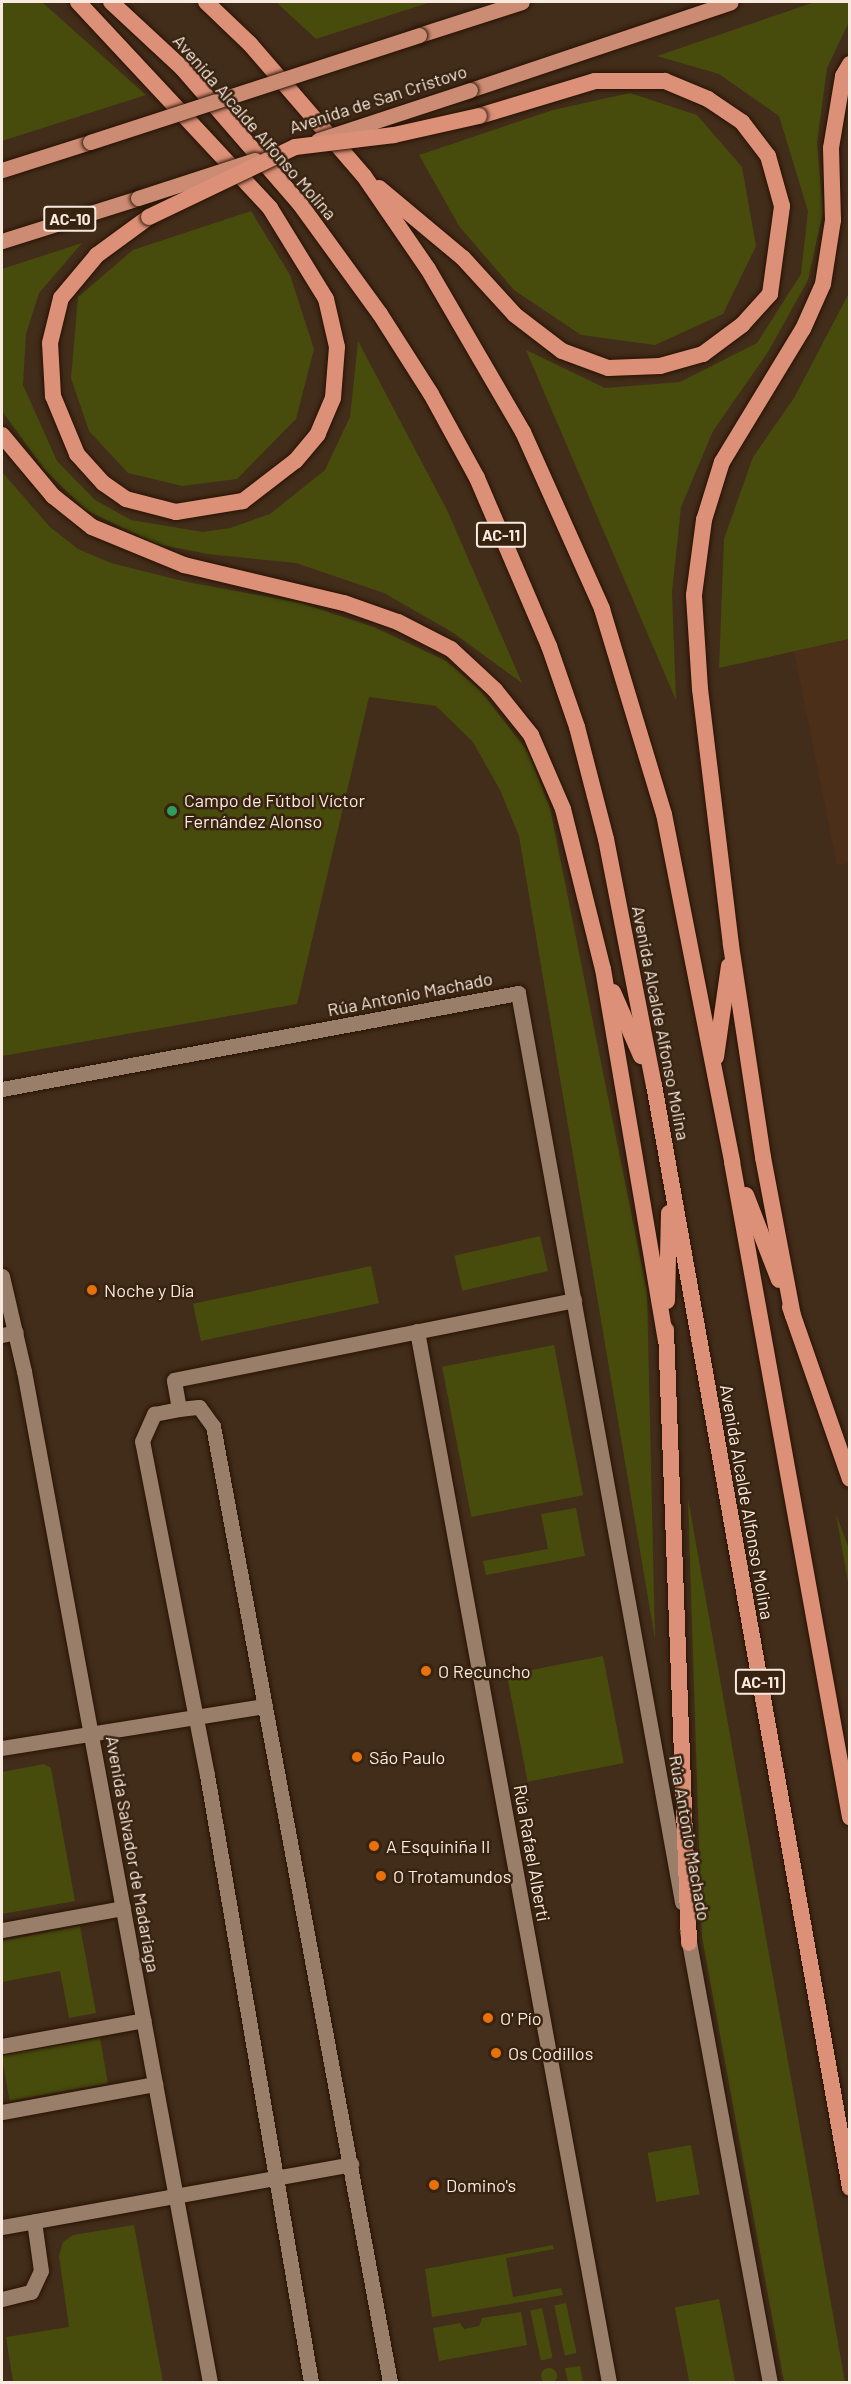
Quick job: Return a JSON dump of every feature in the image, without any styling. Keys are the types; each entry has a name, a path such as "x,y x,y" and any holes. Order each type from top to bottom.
{"highway":[{"path":"78,2 270,208 326,299 337,347 333,398 318,434 295,461 243,501 176,512 126,499 103,483 76,454 53,396 50,343 61,298 98,255 149,217 295,147 394,135 479,116 595,81 665,81 708,99 742,122 768,156 782,206 770,294 741,324 703,354 660,366 608,368 562,351 515,315 462,258 364,176"},
{"name":"Avenida Alcalde Alfonso Molina","path":"111,2 183,69 300,204 380,314 431,394 477,478 549,646 577,727 606,839 654,1085 849,2188"},
{"path":"206,2 250,44 364,176 477,348 567,523 602,609 664,814 732,1162 849,1817"},
{"path":"794,1316 764,1157 731,945 700,688 694,595 704,520 722,462 803,329 823,284 833,220 831,148 843,76 849,64"},
{"path":"2,435 53,496 92,527 184,565 344,603 398,622 451,649 495,690 531,735 563,809 603,969 666,1340"},
{"path":"714,1072 731,945"},
{"path":"603,969 654,1085"},
{"path":"732,1162 794,1316 849,1479"},
{"path":"670,1176 666,1340 689,1943"}],"main road":[{"path":"2,170 522,2"},
{"name":"Avenida de San Cristovo","path":"2,241 470,90 731,2"}],"street":[{"name":"Rúa Antonio Machado","path":"2,1089 518,993 770,2382"},
{"name":"Avenida Salvador de Madariaga","path":"2,1276 9,1334 90,1732 210,2382"},
{"path":"179,1409 174,1380 574,1300"},
{"name":"Rúa Rafael Alberti","path":"417,1331 609,2382"},
{"path":"311,2382 196,1716 142,1441 154,1414 179,1409 199,1407 213,1426 390,2382"},
{"path":"2,1748 90,1732 265,1706"},
{"path":"2,1930 123,1908"},
{"path":"2,2046 144,2020"},
{"path":"2,2112 155,2084"},
{"path":"2,2227 351,2164"},
{"path":"2,2299 31,2292 41,2271 34,2221"}],"shaded area":[{"path":"849,639 849,863 837,865 794,652"}],"green space":[{"path":"2,2 42,2 146,95 2,141"},
{"path":"276,2 431,2 316,39"},
{"path":"815,2 850,2 849,22 827,68 817,143 823,212 808,280 768,352 713,431 681,507 672,592 676,700 526,350 605,388 680,382 757,343 801,274 808,211 779,116 719,74 657,56"},
{"path":"630,93 697,115 742,167 756,246 723,314 655,345 581,335 514,290 459,226 419,155 553,110"},
{"path":"251,211 290,275 314,349 296,419 237,479 182,486 128,473 89,431 71,378 78,297 133,250"},
{"path":"82,243 39,293 26,334 23,385 57,461 95,500 131,520 203,532 230,528 270,514 325,470 350,417 358,341 448,512 522,683 452,632 384,593 296,563 208,554 156,544 86,510 45,470 2,411 2,269"},
{"path":"849,293 849,639 719,668 724,539 753,457 794,398"},
{"name":"Campo de Fútbol Víctor Fernández Alonso","path":"2,472 50,527 78,549 111,563 187,582 301,603 376,628 446,661 480,690 528,752 550,808 647,1292 655,1639 519,836 500,790 473,742 436,706 369,697 297,1004 2,1056"},
{"path":"540,1236 548,1271 462,1291 454,1256"},
{"path":"371,1266 379,1303 201,1341 193,1304"},
{"path":"554,1345 583,1495 471,1517 442,1367"},
{"path":"688,1499 845,2382 784,2382 702,1937"},
{"path":"576,1508 585,1556 486,1575 483,1561 548,1549 541,1514"},
{"path":"836,1514 849,1549 849,1588"},
{"path":"603,1656 624,1763 528,1782 507,1675"},
{"path":"44,1764 51,1768 75,1901 2,1914 2,1772"},
{"path":"80,1926 96,2013 69,2018 60,1971 2,1982 2,1941"},
{"path":"100,2038 108,2083 10,2101 2,2055"},
{"path":"691,2145 700,2194 656,2202 648,2153"},
{"path":"134,2225 163,2382 13,2382 6,2337 69,2327 59,2256 63,2242 73,2235"},
{"path":"553,2245 554,2249 506,2258 513,2297 561,2288 563,2295 432,2317 425,2269"},
{"path":"719,2299 735,2382 689,2382 675,2308"},
{"path":"566,2303 577,2353 565,2355 554,2305"},
{"path":"542,2308 553,2358 541,2360 530,2310"},
{"path":"521,2312 527,2345 439,2361 433,2328 460,2323 464,2329 479,2326 482,2318"},
{"path":"580,2366 583,2382 568,2382 565,2368"},
{"path":"549,2368 557,2376 549,2384 541,2376"}],"place":[{"name":"Campo de Fútbol Víctor Fernández Alonso","path":"172,811"},
{"name":"Noche y Día","path":"92,1290"},
{"name":"O Recuncho","path":"426,1671"},
{"name":"São Paulo","path":"357,1757"},
{"name":"A Esquiniña II","path":"374,1846"},
{"name":"O Trotamundos","path":"381,1876"},
{"name":"O' Pío","path":"488,2018"},
{"name":"Os Codillos","path":"496,2053"},
{"name":"Domino's","path":"434,2185"}]}
